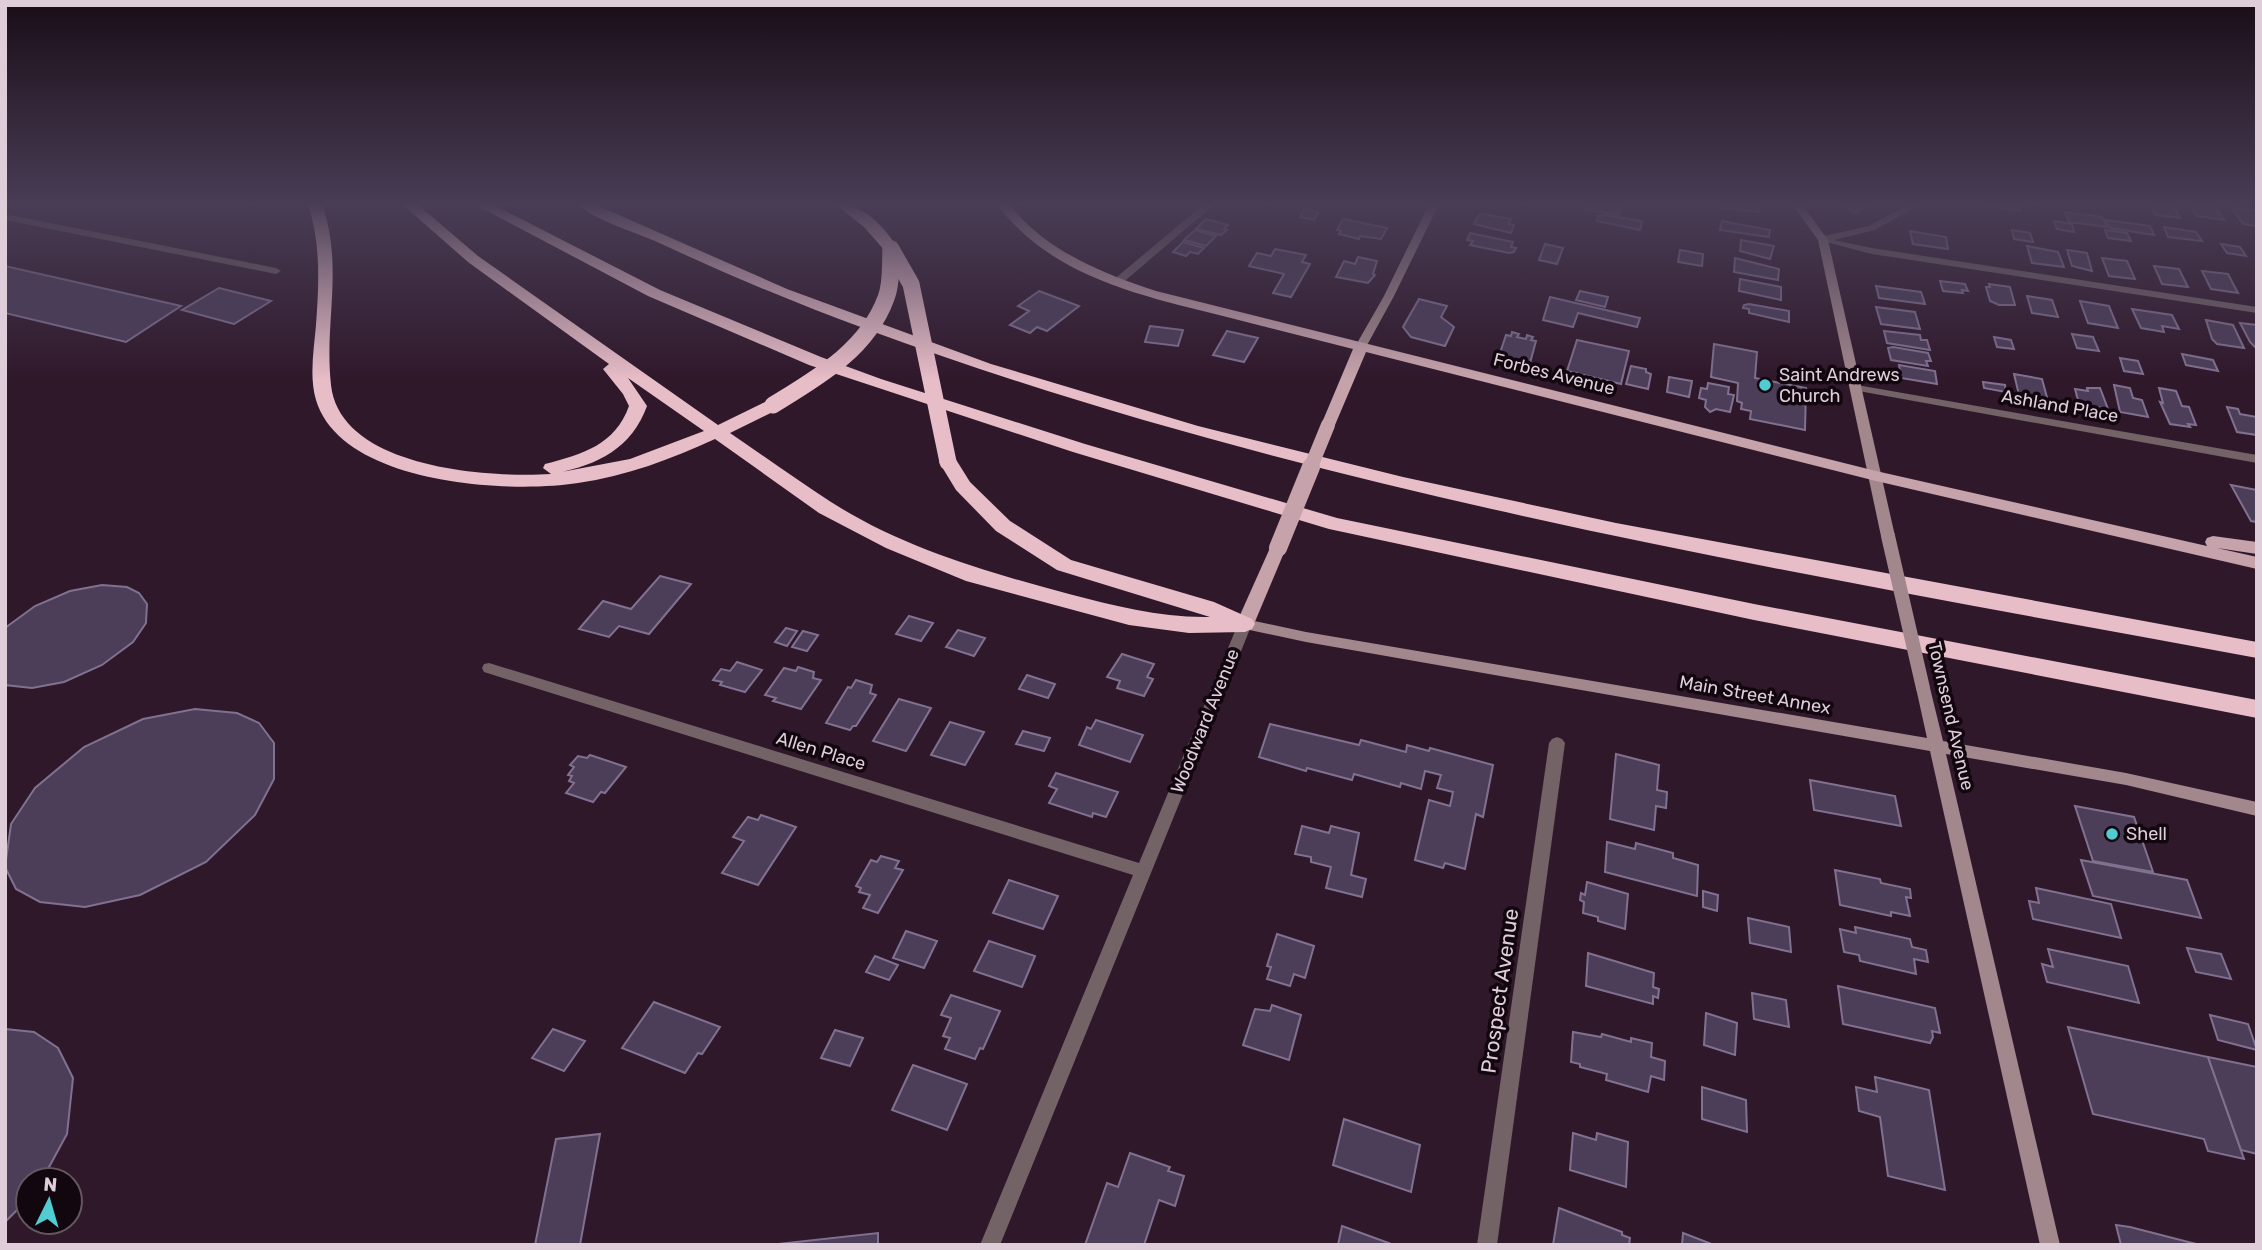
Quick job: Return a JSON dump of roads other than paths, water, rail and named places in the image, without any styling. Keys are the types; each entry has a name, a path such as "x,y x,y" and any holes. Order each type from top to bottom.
{"highway":[{"path":"326,262 321,384 327,407 340,427 372,450 410,465 496,479 549,481 635,463 717,432 773,405 824,374 862,340 878,315 887,295 890,262"},
{"path":"477,262 589,344 826,508 893,543 973,576 1129,617 1189,625 1245,624"},
{"path":"594,262 711,319 875,383 1079,448 1310,516 1754,612 2257,709"},
{"path":"707,262 880,331 1052,389 1219,437 1371,476 1600,526 2257,650"},
{"path":"898,262 911,285 948,462 962,486 1003,526 1064,565 1207,607 1245,624"},
{"path":"447,472 557,467 601,451 624,436 633,425 638,406 631,392 589,344"}],"main road":[{"name":"Forbes Avenue","path":"1075,262 1116,283 1150,294 1876,475 2257,563"},
{"name":"Woodward Avenue","path":"1245,624 1362,345 1405,262"},
{"name":"Townsend Avenue","path":"1828,262 2050,1245"},
{"name":"Forbes Avenue","path":"2119,529 2257,548"},
{"name":"Main Street Annex","path":"1245,624 1306,637 2126,779 2257,809"}],"street":[{"path":"233,262 276,271"},
{"path":"1116,283 1141,262"},
{"path":"1946,262 2257,310"},
{"name":"Ashland Place","path":"1857,388 2257,459"},
{"name":"Woodward Avenue","path":"990,1245 1245,624"},
{"name":"Allen Place","path":"489,668 1142,871"},
{"name":"Prospect Avenue","path":"1488,1245 1557,743"}],"place":[{"name":"Saint Andrews Church","path":"1765,385"},
{"name":"Shell","path":"2112,834"}]}
